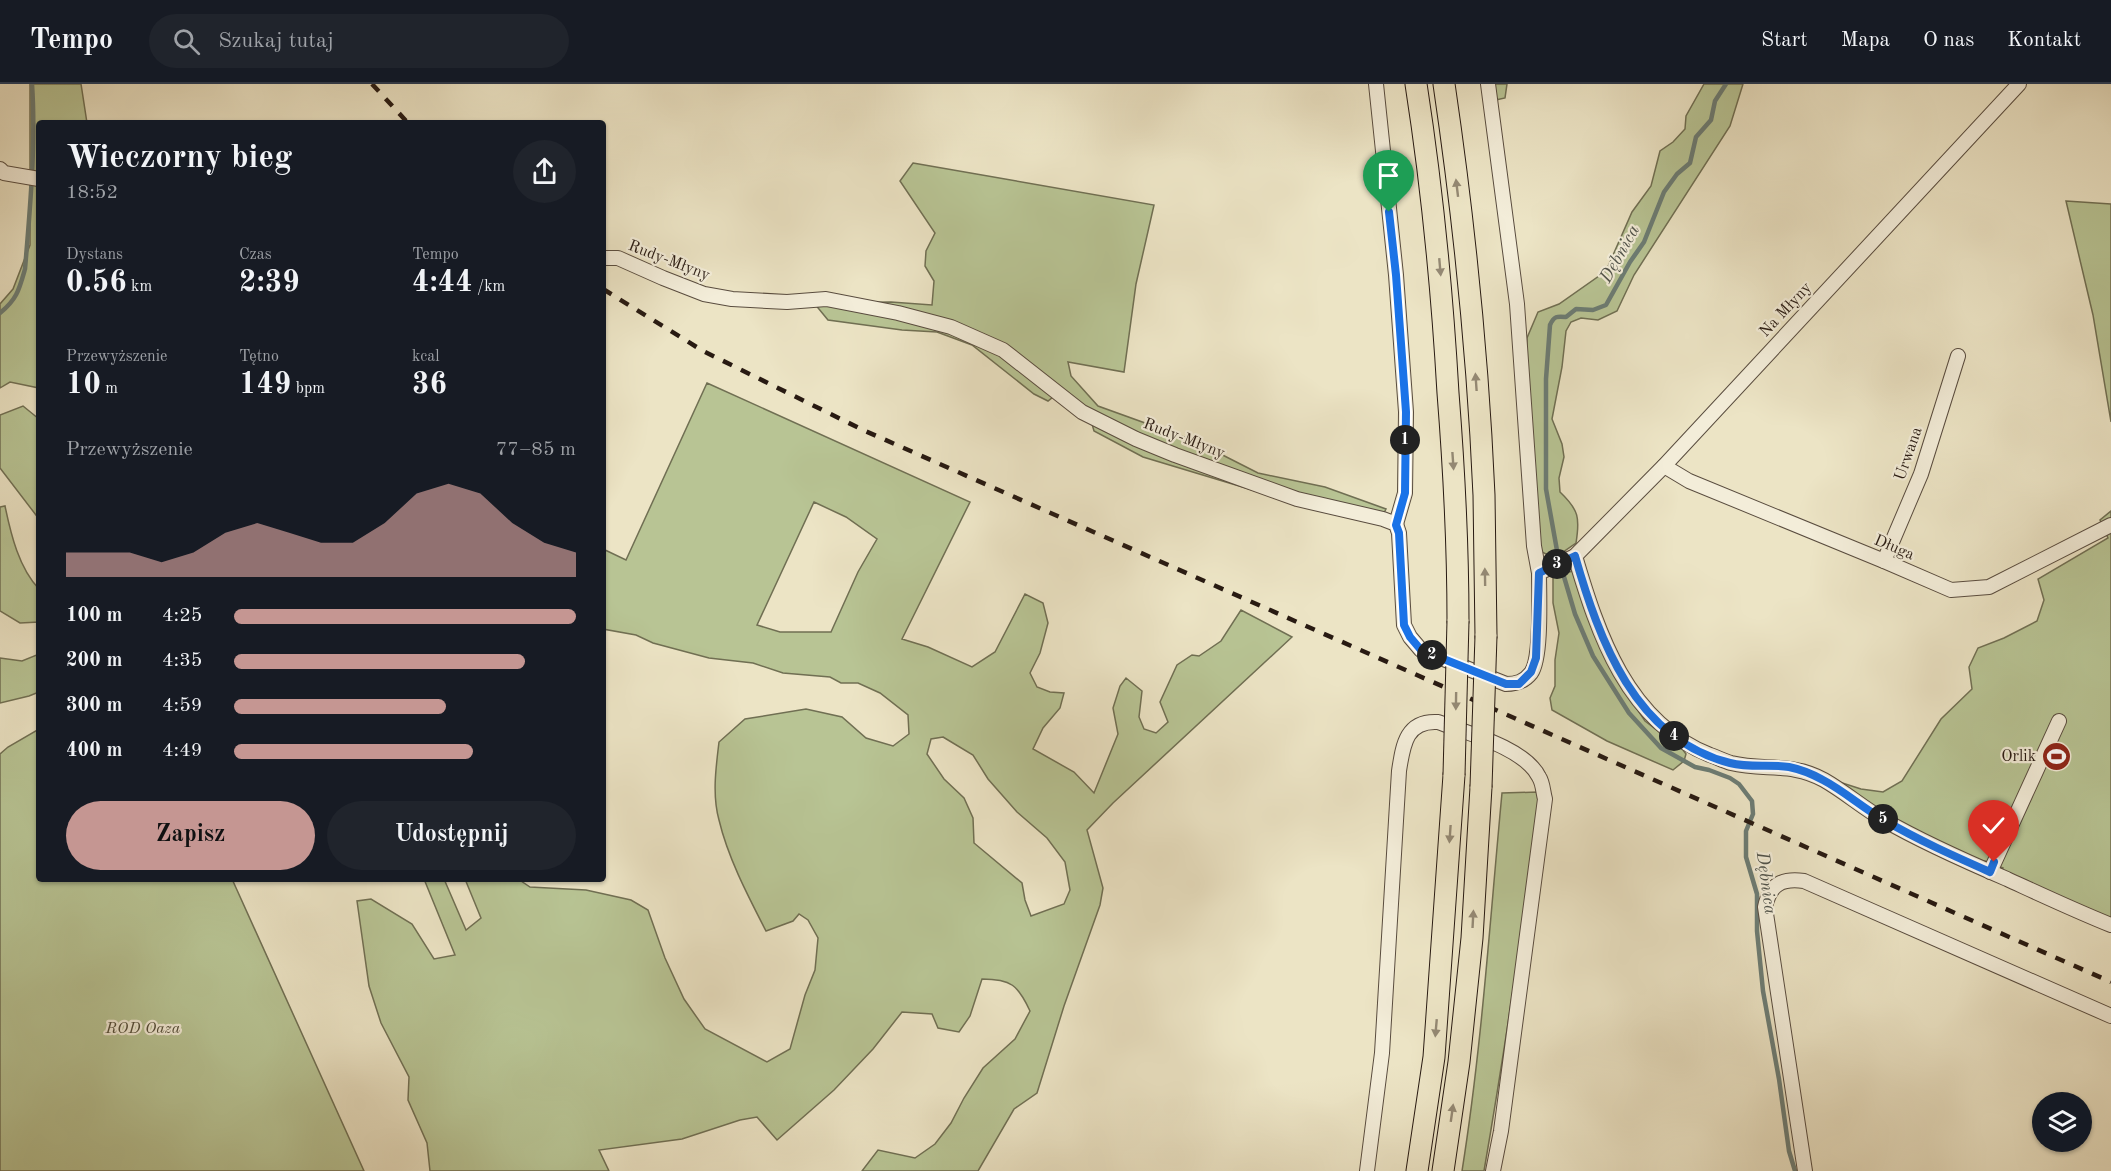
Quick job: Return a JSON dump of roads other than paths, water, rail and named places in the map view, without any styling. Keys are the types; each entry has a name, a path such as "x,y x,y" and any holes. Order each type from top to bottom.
{"main road":[{"path":"1416,84 1426,147 1441,279 1455,495 1458,621 1454,775 1434,1057 1417,1171"},
{"path":"1443,1171 1459,1062 1472,938 1481,787 1485,636 1484,495 1476,368 1467,268 1444,84"}],"street":[{"path":"1376,84 1396,275 1406,412 1405,493 1396,525 1399,533 1404,625 1421,650 1506,684 1519,684 1531,672 1536,658 1539,573 1534,546 1517,304 1488,84"},
{"name":"Na Młyny","path":"1575,556 1664,466 2019,84"},
{"path":"0,169 4,173 36,178"},
{"name":"Rudy-Młyny","path":"606,258 618,258 704,294 732,299 787,302 826,299 898,313 951,327 1003,350 1082,411 1136,439 1297,499 1373,516 1396,525"},
{"name":"Urwana","path":"1884,561 1921,474 1958,356"},
{"name":"Długa","path":"1664,466 1689,482 1951,590 1989,587 2111,525"},
{"path":"1539,573 1575,556 1590,608 1625,682 1634,697 1671,734 1685,744 1730,763 1760,767 1789,767 1822,779 1882,819 1933,846 2111,925"},
{"path":"1367,1171 1382,1053 1399,771 1404,741 1414,728 1428,721 1438,722 1517,753 1529,762 1540,777 1545,799 1494,1171"},
{"path":"1990,872 2059,721"},
{"path":"1805,1171 1765,907 1774,887 1790,879 1804,881 2111,1016"}],"waterway":[{"path":"0,313 17,294 25,269 33,153 32,84"},
{"name":"Dębnica","path":"1558,556 1546,489 1546,379 1550,325 1554,318 1566,317 1576,309 1593,310 1606,305 1644,242 1664,192 1677,174 1690,163 1696,137 1711,120 1715,101 1726,84"},
{"name":"Dębnica","path":"1562,570 1575,614 1593,656 1629,713 1661,748 1695,767 1730,778 1739,784 1752,801 1753,814 1746,831 1746,857 1757,894 1757,931 1763,991 1789,1151 1795,1171"}],"railway":[{"path":"372,84 405,120"},
{"path":"606,291 703,351 863,430 2111,982"}],"place":[{"name":"Orlik","path":"2057,757"}],"park label":[{"name":"ROD Oaza","path":"143,1029"}]}
